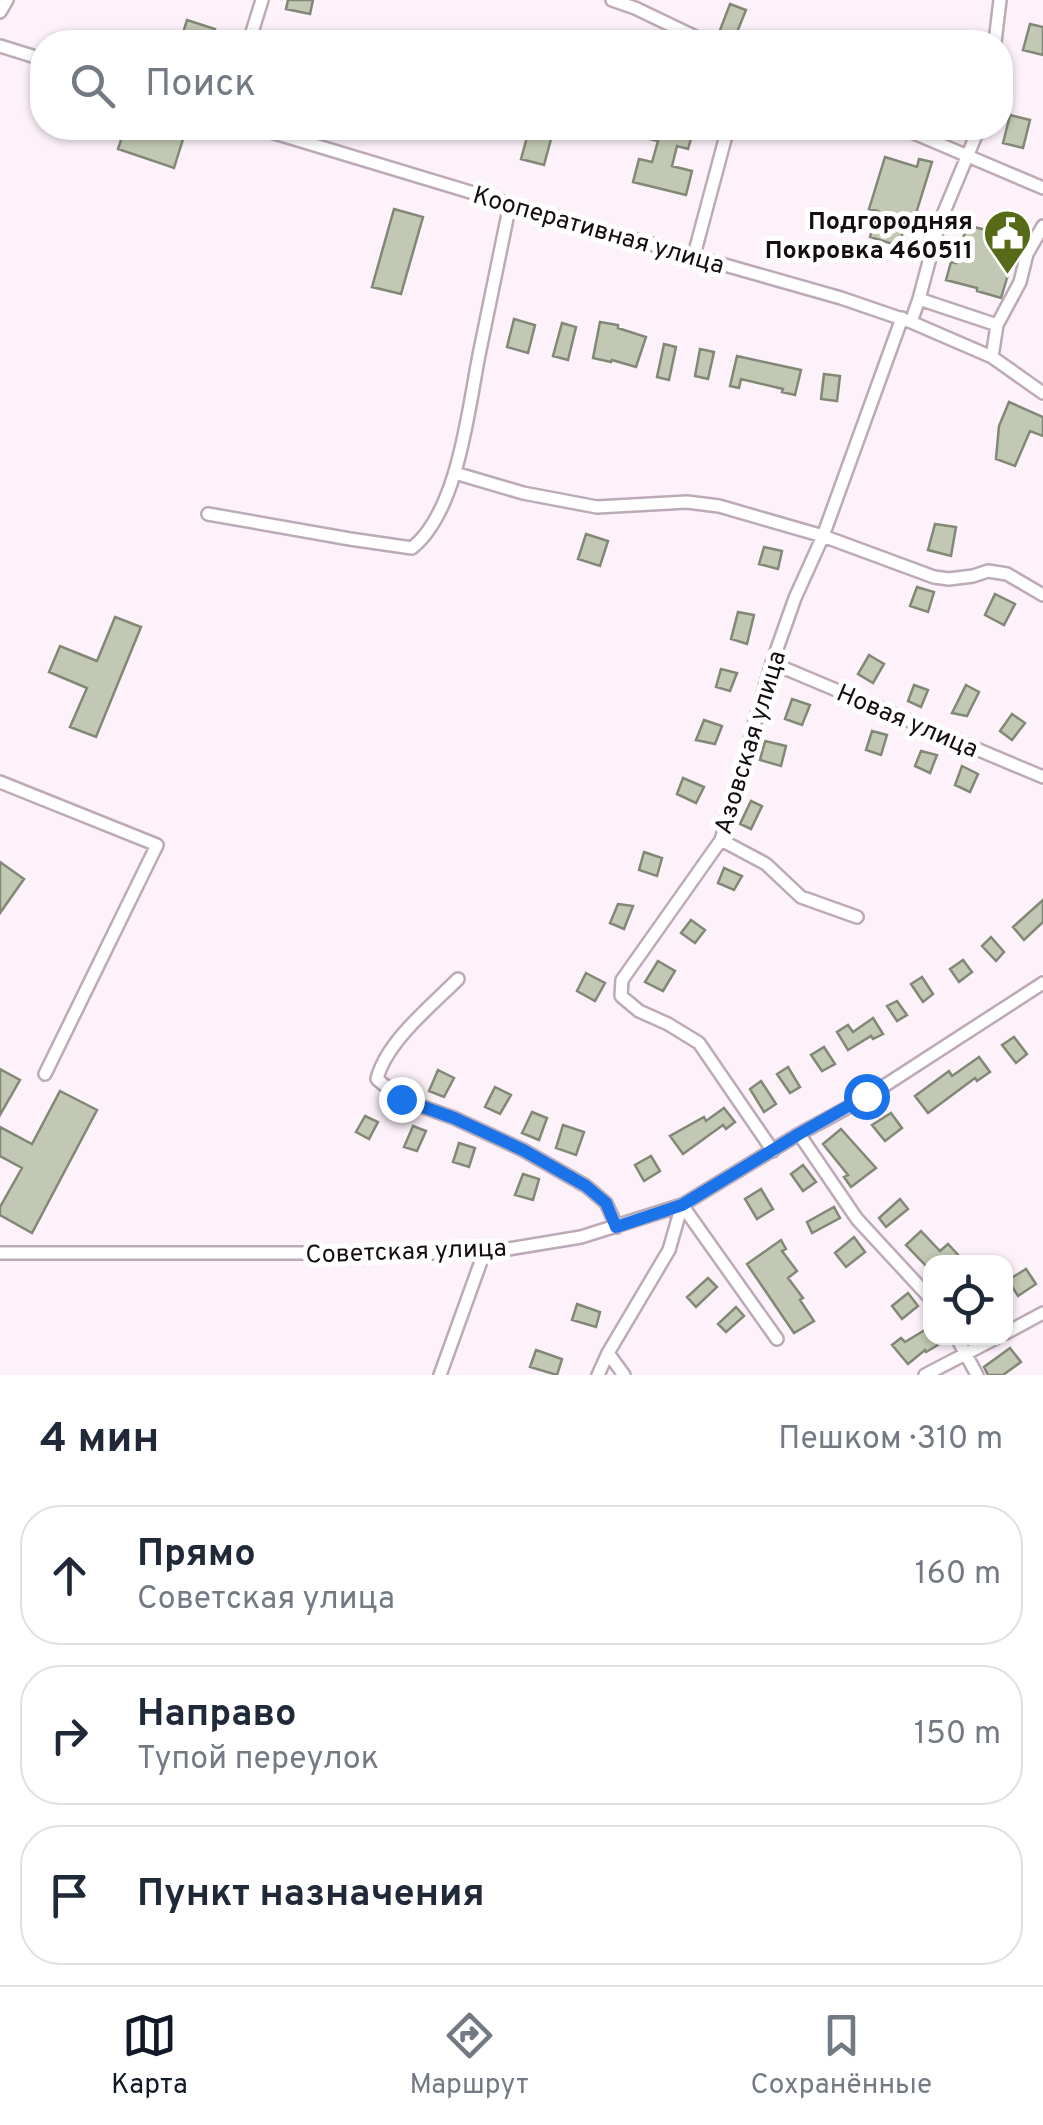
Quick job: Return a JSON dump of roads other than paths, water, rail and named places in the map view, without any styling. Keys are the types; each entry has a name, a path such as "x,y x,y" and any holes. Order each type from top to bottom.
{"street":[{"path":"0,12 7,0"},
{"path":"253,30 262,0"},
{"path":"612,0 636,4 684,30"},
{"path":"996,30 1000,0"},
{"path":"0,46 30,55"},
{"name":"Кооперативная улица","path":"298,140 906,320 992,357 1043,394"},
{"path":"694,256 725,140"},
{"path":"931,140 1043,188"},
{"name":"Азовская улица","path":"773,1151 698,1043 639,1011 621,996 622,980 722,840 772,663 795,598 823,536 906,320 920,299 939,224 975,140"},
{"path":"208,514 412,548 422,540 437,517 455,473 510,204"},
{"path":"992,357 997,325 1043,226"},
{"path":"920,299 997,325"},
{"path":"455,473 523,493 597,506 687,502 719,506 823,536 934,578 973,576 988,571 1007,574 1043,594"},
{"name":"Новая улица","path":"772,663 1043,777"},
{"path":"0,782 156,846 45,1074"},
{"path":"722,840 766,864 802,897 857,917"},
{"path":"458,979 412,1024 380,1064 377,1080 401,1099 454,1118 586,1186 606,1203 616,1227"},
{"name":"Советская улица","path":"0,1253 484,1253 581,1237 682,1205 866,1096 1043,983"},
{"path":"799,1134 857,1219 923,1290"},
{"path":"682,1205 777,1339"},
{"path":"598,1375 669,1250 682,1205"},
{"path":"440,1375 484,1253"},
{"path":"1013,1328 1043,1313"},
{"path":"961,1345 977,1375"},
{"path":"926,1375 982,1345"},
{"path":"608,1353 624,1375"}],"place":[{"name":"Подгородняя Покровка 460511","path":"1008,276"}]}
